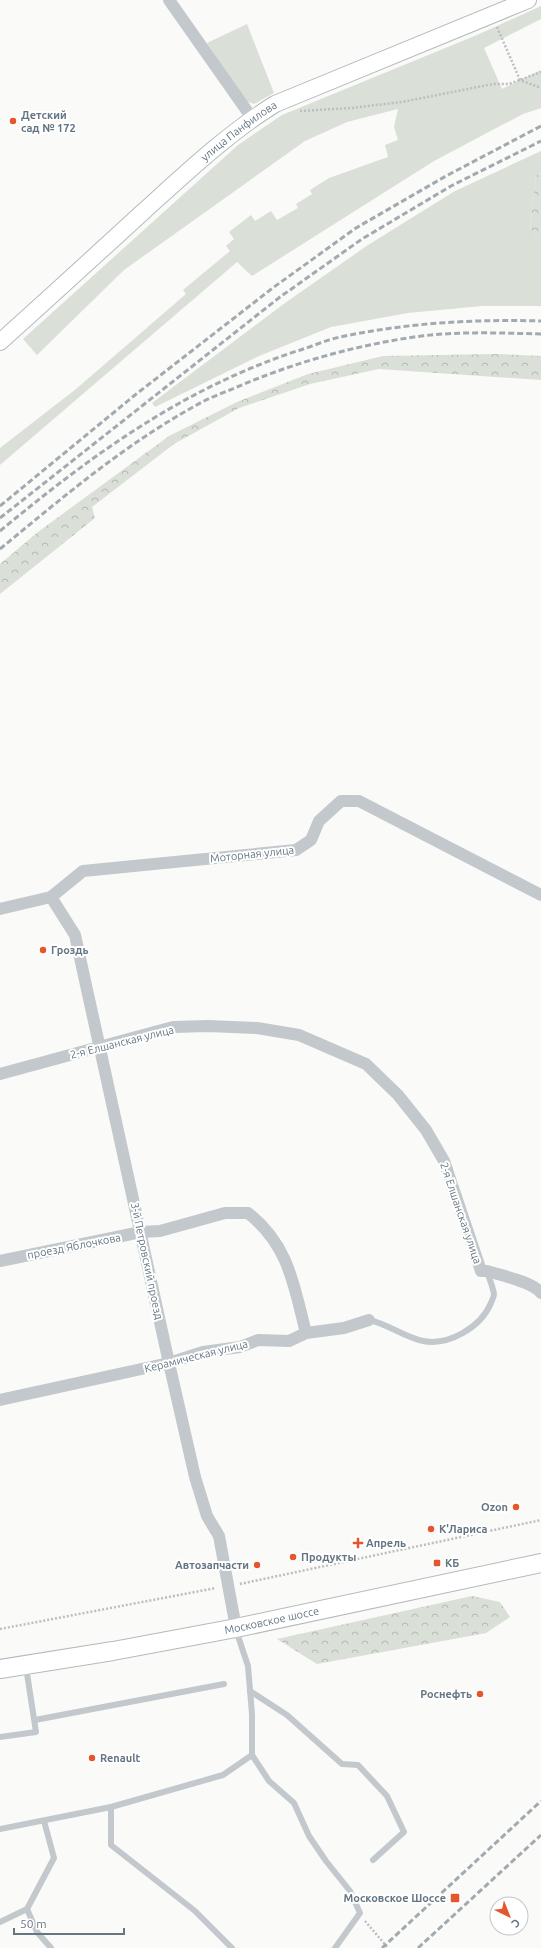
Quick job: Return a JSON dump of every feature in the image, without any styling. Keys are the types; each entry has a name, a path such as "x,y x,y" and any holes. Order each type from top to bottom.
{"main road":[{"name":"улица Панфилова","path":"0,342 216,146 252,118 275,104 528,0"},
{"name":"Московское шоссе","path":"0,1669 236,1628 541,1563"}],"street":[{"path":"170,0 252,118"},
{"name":"Моторная улица","path":"0,909 51,897 82,871 296,850 311,840 319,821 341,801 359,801 541,895"},
{"name":"3-й Петровский проезд","path":"51,897 75,935 195,1477 207,1516 219,1536 236,1628"},
{"name":"2-я Елшанская улица","path":"0,1074 173,1027 208,1026 257,1028 299,1035 366,1064 398,1095 426,1130 444,1161 481,1271 486,1271 530,1285 539,1290 541,1294"},
{"name":"проезд Яблочкова","path":"0,1261 141,1232 160,1231 225,1213 248,1213 270,1234 284,1256 306,1333"},
{"name":"Керамическая улица","path":"0,1400 169,1363 202,1352 240,1347 258,1340 289,1340 306,1333 344,1328 369,1320"}],"lane":[{"path":"369,1320 380,1322 408,1336 424,1341 444,1341 463,1333 479,1321 488,1310 494,1295 486,1271"},
{"path":"236,1628 248,1666 252,1714 252,1755 268,1781 294,1804 309,1836 326,1861 350,1891 360,1913 335,1948"},
{"path":"0,1737 36,1732 25,1665"},
{"path":"35,1720 224,1684"},
{"path":"250,1691 287,1715 342,1764 358,1765 386,1796 404,1832 373,1860"},
{"path":"0,1829 44,1821 88,1810 111,1807 223,1775 252,1755"},
{"path":"111,1807 111,1845 195,1911 232,1948"},
{"path":"0,1922 27,1909 54,1858 44,1821"},
{"path":"27,1909 37,1932 51,1948"}],"path":[{"path":"496,26 520,80 541,88"},
{"path":"275,104 293,111 313,111 402,102 493,84 509,84 541,72"},
{"path":"0,1629 228,1586 541,1520"},
{"path":"360,1913 368,1926 388,1948"}],"green space":[{"path":"541,6 541,19 484,48 502,89 541,70 541,108 523,114 434,161 252,276 237,262 0,465 0,448 76,389 186,294 183,290 230,251 226,246 234,239 229,232 251,215 255,221 271,211 277,220 298,208 296,204 312,194 310,190 329,178 388,157 385,145 398,140 394,127 398,109 347,122 305,141 124,270 37,355 23,339 238,145 282,115 477,35"},
{"path":"247,24 274,93 254,104 245,101 207,43"},
{"path":"541,151 541,173 536,175 530,229 541,241 541,306 482,306 408,313 331,327 259,356 155,407 152,403 285,303 368,245 455,191"},
{"path":"541,173 541,241 530,229 536,175"},
{"path":"496,354 541,356 541,380 379,369 310,384 239,408 174,444 92,507 95,518 0,594 0,564 38,532 169,436 237,402 308,374 383,356"},
{"path":"472,1596 500,1602 510,1617 486,1633 317,1664 277,1639"}],"railway":[{"path":"0,506 135,395 274,287 356,228 446,176 541,126"},
{"path":"0,518 280,297 362,239 451,186 541,141"},
{"path":"0,531 69,476 140,427 215,384 255,367 329,340 365,332 415,325 465,321 541,321"},
{"path":"0,549 94,473 143,438 200,403 258,378 346,350 414,337 462,333 541,334"},
{"path":"382,1948 541,1801"},
{"path":"418,1948 541,1835"}],"place":[{"name":"Детский сад № 172","path":"13,121"},
{"name":"Гроздь","path":"43,950"},
{"name":"Ozon","path":"516,1507"},
{"name":"К'Лариса","path":"431,1529"},
{"name":"Апрель","path":"358,1543"},
{"name":"Продукты","path":"293,1557"},
{"name":"КБ","path":"437,1563"},
{"name":"Автозапчасти","path":"257,1565"},
{"name":"Роснефть","path":"480,1694"},
{"name":"Renault","path":"92,1758"},
{"name":"Московское Шоссе","path":"455,1898"}]}
